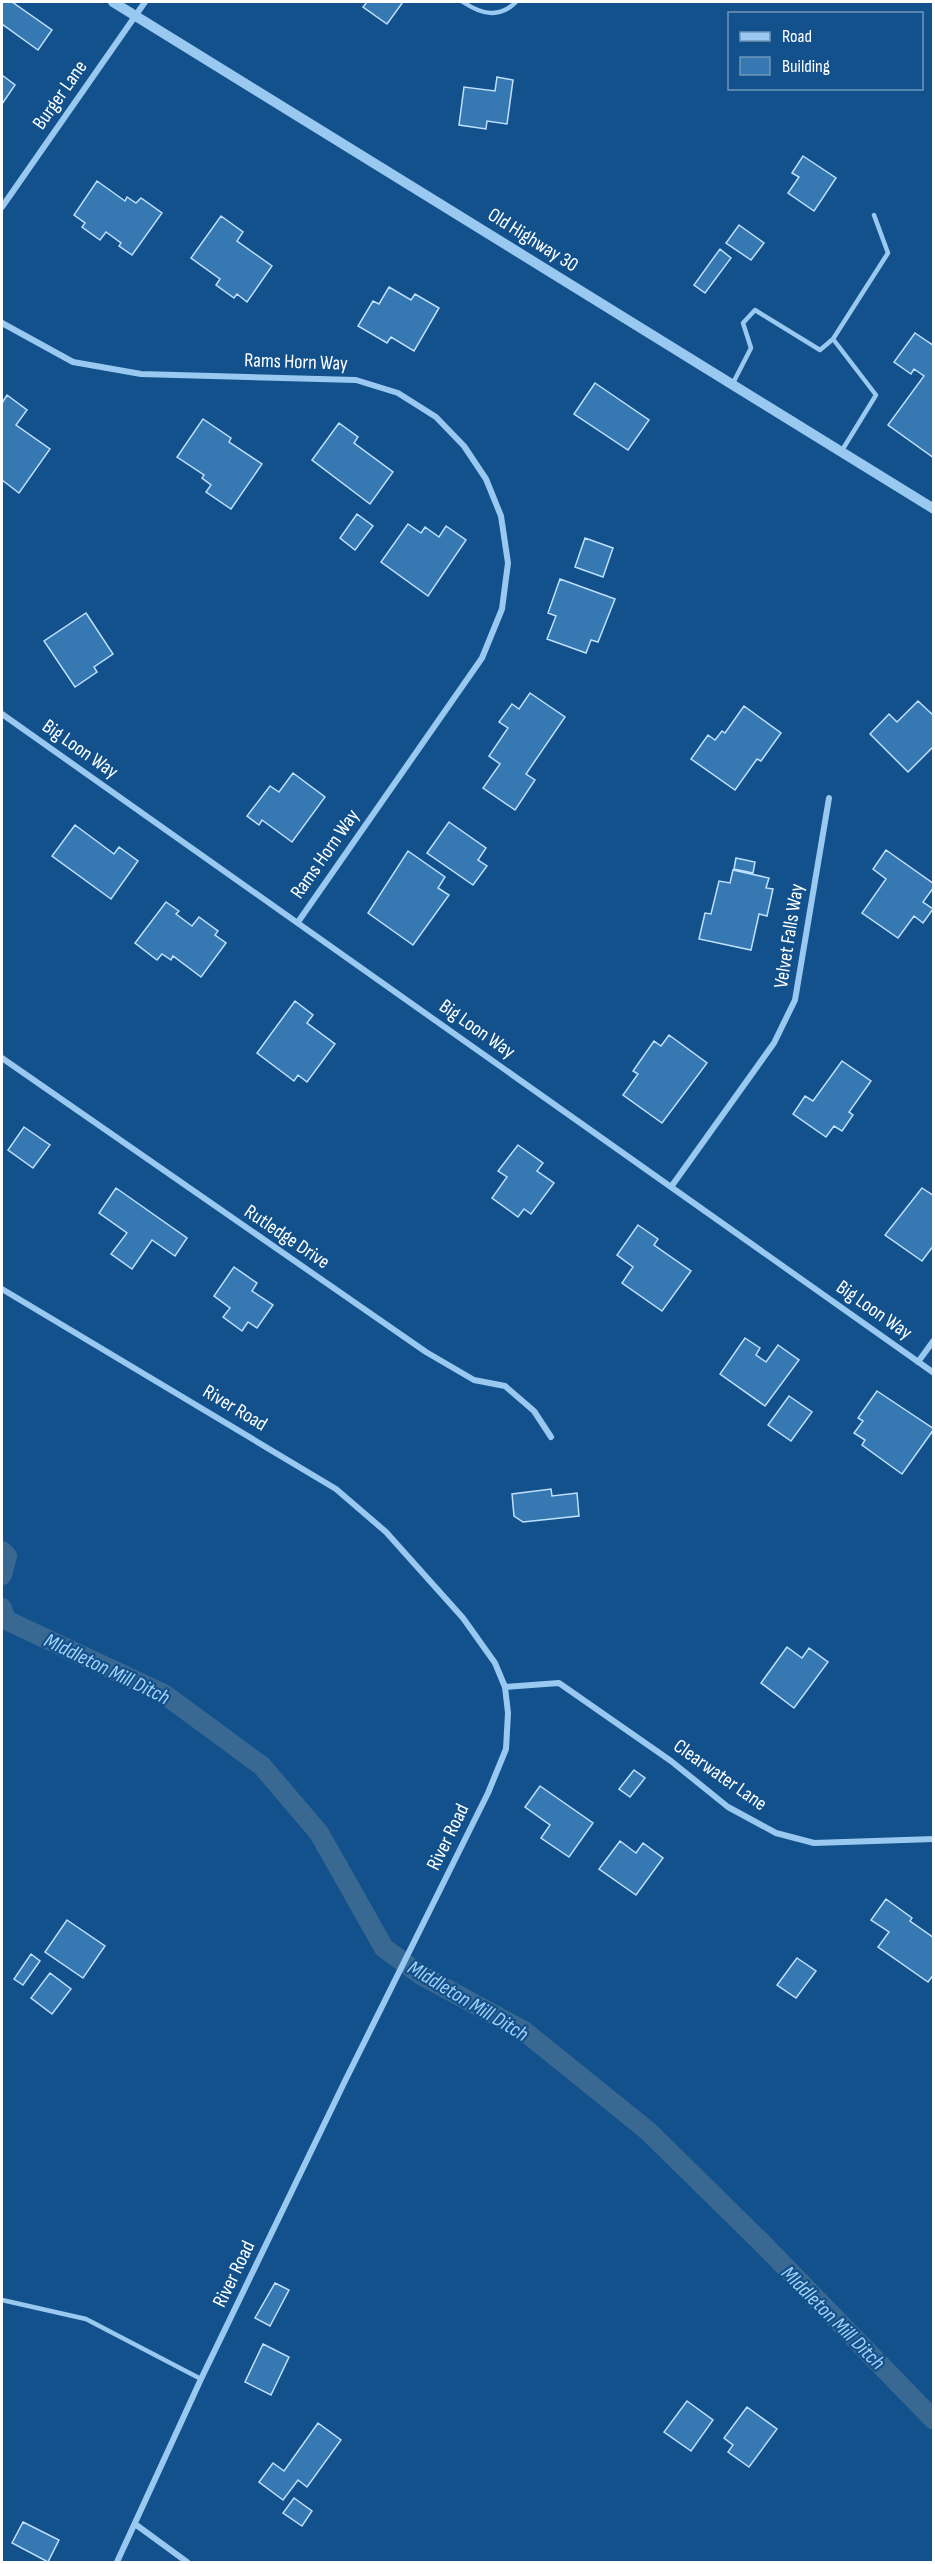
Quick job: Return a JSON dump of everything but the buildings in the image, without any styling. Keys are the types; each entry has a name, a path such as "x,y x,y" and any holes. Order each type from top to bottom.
{"street":[{"name":"Old Highway 30","path":"113,2 933,509"},
{"name":"Burger Lane","path":"2,207 145,2"},
{"name":"Rams Horn Way","path":"2,323 73,362 141,374 356,380 398,393 436,417 464,446 486,479 501,516 508,563 502,609 482,658 298,922"},
{"name":"Big Loon Way","path":"2,714 933,1372"},
{"name":"Velvet Falls Way","path":"671,1187 774,1044 795,1000 829,798"},
{"name":"Rutledge Drive","path":"2,1058 426,1352 474,1380 505,1386 534,1411 551,1437"},
{"name":"River Road","path":"2,1289 336,1489 386,1532 463,1618 495,1663 505,1686 508,1713 506,1749 488,1793 201,2379 117,2562"},
{"path":"918,1362 933,1340"},
{"name":"Clearwater Lane","path":"505,1686 559,1683 671,1761 728,1807 776,1833 814,1843 933,1839"},
{"path":"135,2524 188,2562"}],"lane":[{"path":"463,2 478,12 504,11 516,2"},
{"path":"732,385 751,348 743,323 756,310 820,350 833,339 888,253 874,215"},
{"path":"833,339 876,395 842,452"},
{"path":"2,2300 86,2319 201,2379"}],"waterway":[{"name":"MIddleton Mill Ditch","path":"2,1551 7,1556 2,1575"},
{"name":"MIddleton Mill Ditch","path":"2,1608 6,1620 164,1694 262,1766 319,1833 384,1948 421,1975 524,2031 648,2131 762,2243 934,2420"}]}
